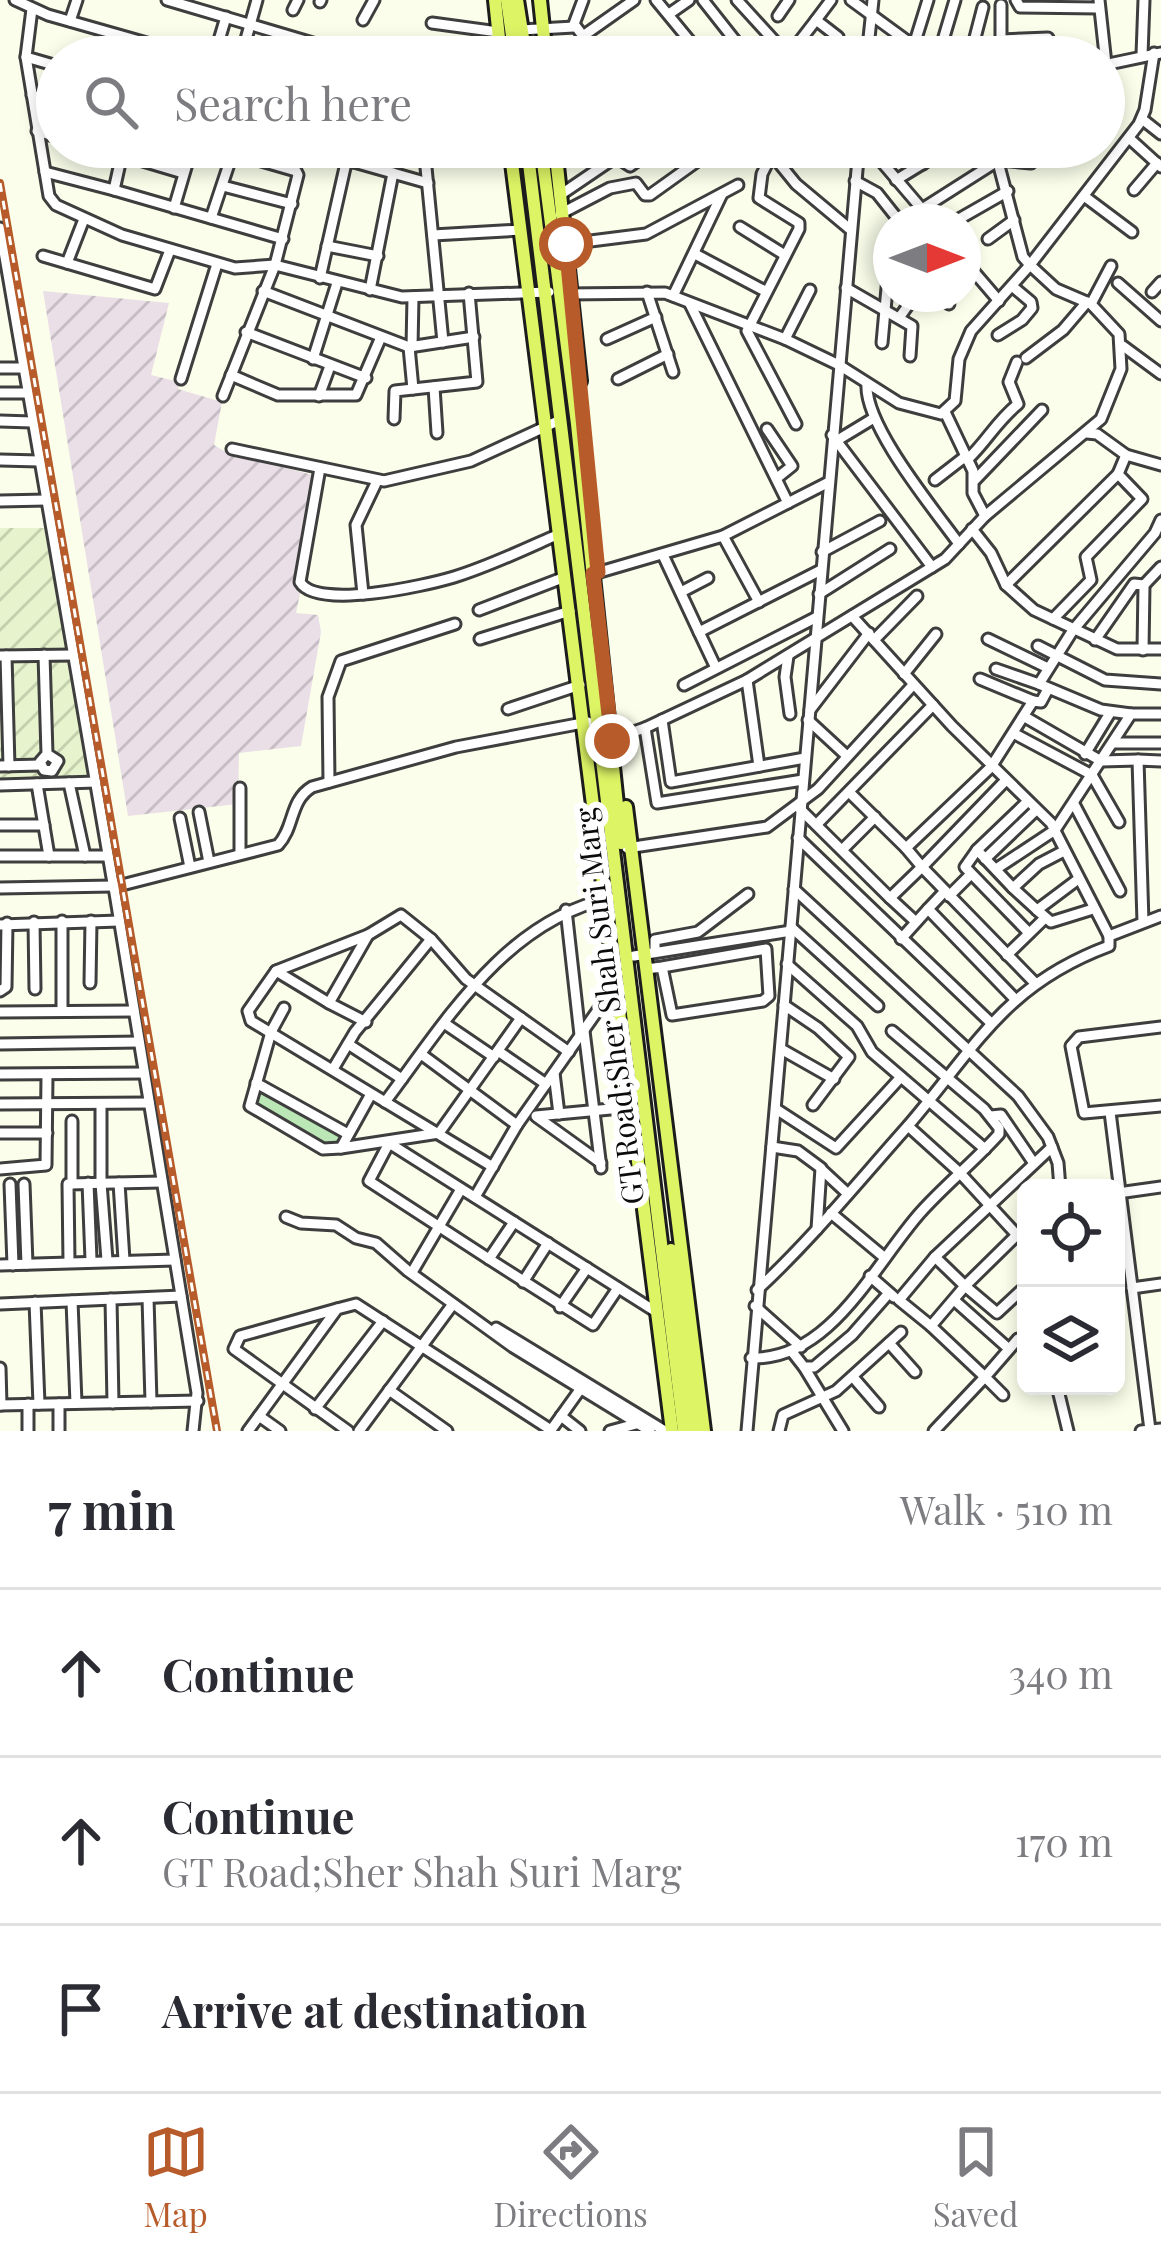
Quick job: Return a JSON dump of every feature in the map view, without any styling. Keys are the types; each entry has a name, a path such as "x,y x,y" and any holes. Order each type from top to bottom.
{"main road":[{"path":"495,0 498,36"},
{"path":"507,0 512,36"},
{"path":"518,0 522,36"},
{"path":"540,0 544,36"},
{"path":"514,168 580,686 597,720 602,899 624,989 632,1107 668,1431"},
{"name":"GT Road;Sher Shah Suri Marg","path":"529,168 597,720 610,741 645,958 688,1431"},
{"name":"GT Road;Sher Shah Suri Marg","path":"546,168 566,294 595,573 597,720"},
{"path":"556,214 557,168"},
{"path":"595,573 610,741"},
{"name":"GT Road;Sher Shah Suri Marg","path":"610,741 624,989 688,1431"},
{"path":"645,958 704,1431"}],"street":[{"path":"15,0 122,36"},
{"path":"70,21 77,0"},
{"path":"167,0 286,36"},
{"path":"246,36 256,0"},
{"path":"363,20 374,0"},
{"path":"574,27 583,0"},
{"path":"574,27 584,36 634,0"},
{"path":"656,0 687,36"},
{"path":"670,14 689,0"},
{"path":"703,0 731,36"},
{"path":"737,0 770,36"},
{"path":"778,16 790,0"},
{"path":"804,36 831,0"},
{"path":"851,0 901,36"},
{"path":"869,36 872,0"},
{"path":"917,36 928,0"},
{"path":"944,36 955,0"},
{"path":"1016,0 1019,7 1100,4 1103,36"},
{"path":"1125,143 1144,114 1156,80 1144,0"},
{"path":"1001,4 1001,36"},
{"path":"975,36 982,7"},
{"path":"32,9 26,57 36,119"},
{"path":"220,36 226,17"},
{"path":"816,20 837,36"},
{"path":"432,23 498,32"},
{"path":"521,30 574,27"},
{"path":"26,57 36,60"},
{"path":"32,95 36,96"},
{"path":"1144,114 1161,110"},
{"path":"1144,114 1161,134"},
{"path":"1129,138 1159,165 1135,190"},
{"path":"43,168 50,200 84,219 217,263 248,269 275,265 413,298 528,290 673,296 785,339 839,365 893,400 929,414 945,412 955,401 959,359 976,323 1030,265 1106,168"},
{"path":"114,190 119,168"},
{"path":"167,168 183,173"},
{"path":"174,208 185,168"},
{"path":"211,218 228,168"},
{"path":"223,396 283,239 297,172 284,168"},
{"path":"320,278 345,168"},
{"path":"375,168 428,183"},
{"path":"426,168 443,342"},
{"path":"560,195 600,168"},
{"path":"556,214 620,185 636,183 647,196 687,168"},
{"path":"764,168 759,198 800,224 747,332 796,424"},
{"path":"784,168 851,230"},
{"path":"747,1431 857,168"},
{"path":"886,168 918,204"},
{"path":"896,180 916,168"},
{"path":"928,204 985,168"},
{"path":"1001,168 1023,257 1057,289 1089,303 1113,323 1123,346 1161,374"},
{"path":"44,172 283,239"},
{"path":"370,290 393,173"},
{"path":"856,181 877,193 882,204"},
{"path":"560,245 642,236 738,185"},
{"path":"223,186 292,203"},
{"path":"981,206 1008,190"},
{"path":"673,296 722,194"},
{"path":"1084,196 1132,232"},
{"path":"67,263 84,219"},
{"path":"988,239 1015,220"},
{"path":"740,227 785,254"},
{"path":"0,228 198,1401 193,1431"},
{"path":"433,235 521,230"},
{"path":"327,246 378,256"},
{"path":"43,256 155,289 170,250"},
{"path":"695,254 765,291"},
{"path":"181,379 217,263"},
{"path":"934,480 986,442 994,424 1018,404 1009,382 1021,360 1060,333 1089,303 1111,266"},
{"path":"981,280 999,302"},
{"path":"1152,292 1161,282"},
{"path":"313,359 338,283"},
{"path":"1118,283 1161,321"},
{"path":"998,334 1032,308 1012,286"},
{"path":"846,288 873,303"},
{"path":"785,339 810,290"},
{"path":"263,291 411,347 474,338"},
{"path":"647,292 673,372"},
{"path":"394,419 393,392 477,382 470,293"},
{"path":"413,298 413,388"},
{"path":"689,302 788,503"},
{"path":"882,343 886,312"},
{"path":"889,312 913,328 910,356"},
{"path":"898,318 902,312"},
{"path":"607,339 656,317"},
{"path":"0,325 15,325"},
{"path":"246,332 366,378"},
{"path":"231,375 278,395 356,395 381,337"},
{"path":"610,741 747,680 932,567 985,515 1087,434 1113,398 1123,346"},
{"path":"618,379 668,354"},
{"path":"319,396 330,366"},
{"path":"0,368 22,368"},
{"path":"867,384 867,404 874,418 959,544"},
{"path":"434,387 437,434"},
{"path":"0,393 27,393"},
{"path":"975,480 1042,410"},
{"path":"945,412 967,458 975,480 973,494 985,515"},
{"path":"834,438 874,418"},
{"path":"232,449 377,481 470,461 560,420"},
{"path":"0,421 32,422"},
{"path":"766,429 793,466 777,478"},
{"path":"1087,434 1097,434 1126,454 1161,465"},
{"path":"834,438 932,567"},
{"path":"1006,585 1118,474 1126,454"},
{"path":"0,460 39,461"},
{"path":"320,468 300,582 304,590 318,596 363,594 455,577 559,534"},
{"path":"1106,591 1090,580 1086,557 1142,499 1118,474"},
{"path":"363,594 356,525 377,481"},
{"path":"595,573 722,536 828,483"},
{"path":"0,500 46,500"},
{"path":"980,679 1041,702 1054,657 1161,520"},
{"path":"822,552 880,521"},
{"path":"972,529 991,553 1006,585 1026,604 1117,649 1161,649"},
{"path":"722,536 759,602"},
{"path":"819,595 890,548"},
{"path":"663,555 716,668"},
{"path":"1143,650 1144,585 1161,567"},
{"path":"699,632 821,570"},
{"path":"479,610 566,577"},
{"path":"680,592 708,578"},
{"path":"1053,619 1090,580"},
{"path":"1095,640 1134,584 1144,585"},
{"path":"808,716 872,637 917,596"},
{"path":"480,639 570,611"},
{"path":"757,1290 831,1214 1015,999 1070,961 1109,946 1109,936 1054,830 852,616"},
{"path":"684,685 817,617"},
{"path":"329,782 328,697 341,661 455,624"},
{"path":"904,674 936,634"},
{"path":"988,639 1048,668"},
{"path":"1038,646 1112,682 1161,684"},
{"path":"44,655 47,754 40,765 4,766 3,656 44,655 73,655"},
{"path":"788,656 785,677 790,714"},
{"path":"996,669 1109,713 1161,714"},
{"path":"747,680 759,766"},
{"path":"626,848 764,829 801,807 914,685"},
{"path":"508,709 580,686"},
{"path":"906,848 992,767 1033,700"},
{"path":"818,823 933,706"},
{"path":"1085,754 1109,713"},
{"path":"996,869 1054,830 1131,714"},
{"path":"808,716 847,756"},
{"path":"1025,717 1101,761 1161,761"},
{"path":"0,888 113,887 278,845 299,796 329,782 456,747 597,720"},
{"path":"662,720 671,782 805,758"},
{"path":"645,728 657,803 803,780"},
{"path":"1015,734 1093,775 1119,822"},
{"path":"1113,743 1161,743"},
{"path":"1138,760 1143,922"},
{"path":"890,898 1005,781"},
{"path":"0,785 96,782"},
{"path":"69,783 85,856"},
{"path":"37,784 49,856"},
{"path":"240,788 240,854"},
{"path":"850,793 1035,983"},
{"path":"981,854 1027,802"},
{"path":"1074,804 1120,891"},
{"path":"801,807 916,922"},
{"path":"1029,933 964,863 1036,811"},
{"path":"199,812 209,862"},
{"path":"844,849 874,817"},
{"path":"180,818 190,867"},
{"path":"0,825 44,825"},
{"path":"798,838 991,1023"},
{"path":"1013,888 1039,864 1064,851"},
{"path":"981,854 1041,914 1055,921 1093,909"},
{"path":"0,856 108,856"},
{"path":"901,939 971,874"},
{"path":"1007,955 1077,880"},
{"path":"794,889 1018,1096 1052,1147 1058,1179"},
{"path":"691,941 748,894"},
{"path":"385,1102 494,963 566,910 620,896"},
{"path":"532,1113 601,1166 566,910"},
{"path":"928,910 1015,999"},
{"path":"493,1167 247,1015 276,971 368,935 399,915 431,939 474,985 568,1052"},
{"path":"1109,936 1161,916"},
{"path":"62,921 62,1010"},
{"path":"90,983 91,921"},
{"path":"0,991 6,987 3,924 119,921"},
{"path":"34,922 35,989"},
{"path":"645,958 691,941 791,929 878,1006"},
{"path":"329,1003 368,935"},
{"path":"333,1069 431,939"},
{"path":"645,958 662,967 766,950 769,996 763,1001 672,1015 662,967"},
{"path":"787,964 852,1022 868,1048 985,1148"},
{"path":"276,971 366,1022"},
{"path":"475,1197 517,1125 532,1113 546,1084 608,995 624,989"},
{"path":"784,1005 848,1055 849,1060 813,1105"},
{"path":"284,1008 271,1032 249,1101 252,1108 323,1149 440,1133 520,1018"},
{"path":"0,1012 134,1011"},
{"path":"444,1023 546,1084"},
{"path":"1161,1027 1072,1040 1084,1113 1161,1106"},
{"path":"751,1358 774,1359 797,1350 852,1301 922,1210 1000,1131 991,1116 892,1030"},
{"path":"0,1044 139,1042"},
{"path":"348,1044 402,1079"},
{"path":"781,1049 834,1079"},
{"path":"421,1054 517,1125"},
{"path":"0,1074 144,1073"},
{"path":"554,1073 559,1114"},
{"path":"0,1169 42,1168 48,1161 47,1076"},
{"path":"776,1108 836,1148 901,1077"},
{"path":"256,1083 349,1134"},
{"path":"341,1148 371,1094"},
{"path":"0,1105 149,1103"},
{"path":"101,1104 107,1260"},
{"path":"532,1113 632,1107"},
{"path":"1109,1112 1116,1179"},
{"path":"991,1116 1001,1115 1033,1162"},
{"path":"72,1184 73,1120"},
{"path":"908,1126 961,1173 1017,1235 931,1326"},
{"path":"0,1133 47,1133"},
{"path":"389,1143 658,1313"},
{"path":"389,1143 369,1180 560,1307 593,1325 618,1288"},
{"path":"772,1147 798,1151 848,1193"},
{"path":"804,1366 814,1367 842,1344 1052,1147"},
{"path":"817,1229 821,1168"},
{"path":"69,1262 66,1187 162,1182"},
{"path":"88,1183 91,1260"},
{"path":"118,1183 124,1260"},
{"path":"10,1184 13,1264"},
{"path":"24,1184 27,1264"},
{"path":"1125,1192 1161,1187"},
{"path":"409,1267 461,1189"},
{"path":"831,1214 885,1258"},
{"path":"286,1217 340,1227 376,1243 566,1373 668,1431"},
{"path":"489,1259 514,1222"},
{"path":"1125,1241 1146,1431 1161,1429"},
{"path":"523,1282 548,1244"},
{"path":"935,1257 997,1313 1025,1287"},
{"path":"0,1265 175,1259"},
{"path":"1125,1259 1128,1262"},
{"path":"409,1267 579,1390 650,1431"},
{"path":"560,1307 587,1268"},
{"path":"870,1276 1003,1394"},
{"path":"1132,1288 1161,1284"},
{"path":"0,1304 181,1296"},
{"path":"148,1298 151,1402"},
{"path":"111,1299 113,1403"},
{"path":"954,1300 1009,1349"},
{"path":"72,1301 76,1403"},
{"path":"28,1431 34,1404 35,1302"},
{"path":"348,1431 239,1356 234,1349 236,1339 356,1304 550,1431 579,1390"},
{"path":"359,1431 454,1304"},
{"path":"755,1306 797,1350 844,1431"},
{"path":"248,1431 337,1309"},
{"path":"316,1409 383,1322"},
{"path":"779,1431 783,1415 822,1400 901,1332"},
{"path":"934,1431 1017,1341"},
{"path":"889,1343 915,1372"},
{"path":"0,1368 1,1405 198,1401"},
{"path":"853,1377 879,1407"},
{"path":"389,1390 447,1431"},
{"path":"1059,1395 1068,1431"},
{"path":"59,1404 59,1431"},
{"path":"259,1416 280,1431"},
{"path":"561,1416 580,1431"},
{"path":"610,1431 636,1424"}],"shaded area":[{"path":"43,291 169,303 151,375 222,402 214,445 324,478 296,613 318,615 321,632 301,746 239,753 238,804 128,816"}],"green space":[{"path":"0,528 49,528 88,779 0,780"},
{"path":"259,1086 343,1135 339,1145 331,1149 251,1104"}],"railway":[{"path":"0,183 217,1431"}],"route":[{"path":"566,244 612,741"}]}
